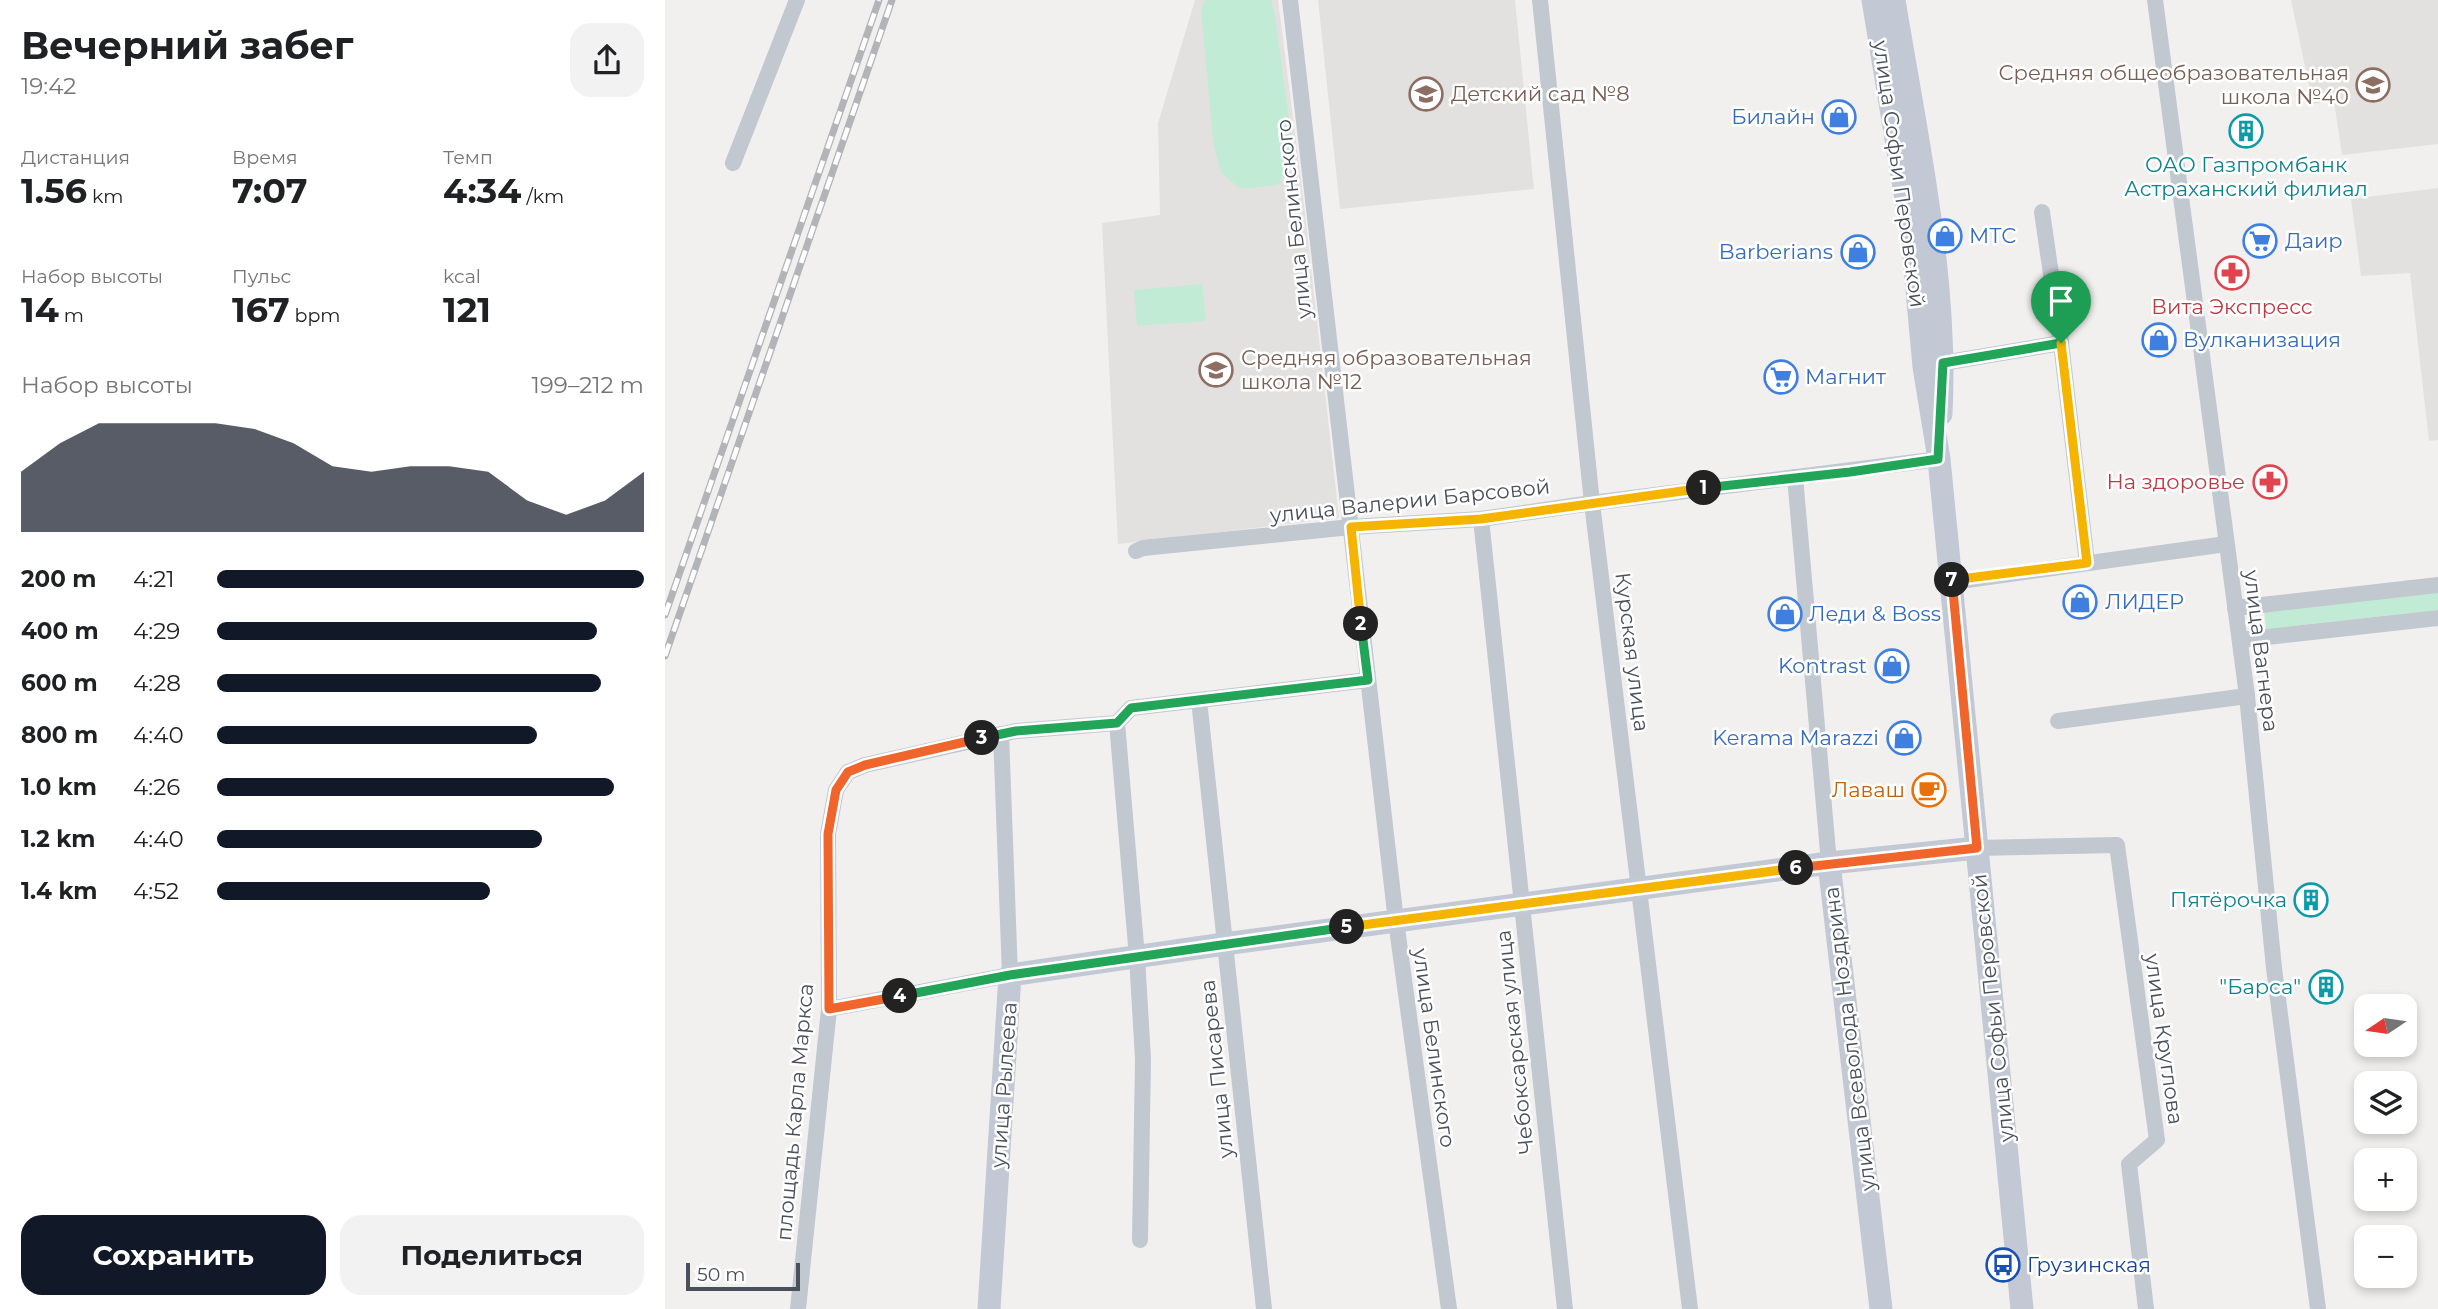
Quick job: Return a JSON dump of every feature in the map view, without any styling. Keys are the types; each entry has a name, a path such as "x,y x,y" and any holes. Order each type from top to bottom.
{"main road":[{"name":"улица Софьи Перовской","path":"1873,0 1912,235 1924,367 1938,459 2022,1309"},
{"path":"1894,0 1930,230 1943,363 1938,459"},
{"path":"1010,975 1396,920 1829,863 1977,848"},
{"name":"улица Всеволода Ноздрина","path":"1829,863 1881,1309"},
{"name":"улица Рылеева","path":"989,1309 1010,975"}],"street":[{"path":"733,163 797,0"},
{"name":"улица Белинского","path":"1290,0 1396,920 1449,1309"},
{"name":"Курская улица","path":"1540,0 1592,503 1690,1309"},
{"name":"улица Вагнера","path":"2155,0 2247,696 2274,968 2318,1309"},
{"path":"2042,212 2061,343 2087,563"},
{"path":"1943,363 2061,343"},
{"name":"улица Валерии Барсовой","path":"1136,551 1143,548 1351,527 1481,519 1938,459"},
{"name":"улица Всеволода Ноздрина","path":"1795,477 1829,863"},
{"name":"Чебоксарская улица","path":"1481,519 1565,1309"},
{"path":"1951,580 1960,581 2226,544"},
{"path":"2235,608 2438,585"},
{"path":"2239,640 2438,618"},
{"path":"1001,734 1117,723 1131,708 1368,680"},
{"path":"2058,721 2247,696"},
{"name":"улица Писарева","path":"1199,700 1264,1309"},
{"path":"1117,723 1143,1059 1140,1240"},
{"name":"площадь Карла Маркса","path":"798,1309 829,1009 828,834 836,790 848,772 865,765 1001,734"},
{"name":"улица Рылеева","path":"1001,734 1010,975"},
{"name":"улица Круглова","path":"1977,848 2117,845 2157,1140 2129,1164 2146,1309"},
{"path":"829,1009 1010,975"}],"shaded area":[{"name":"Средняя образовательная школа №12","path":"1195,0 1278,0 1339,518 1118,544 1102,223 1160,215 1158,123"},
{"name":"Детский сад №8","path":"1318,0 1515,0 1534,189 1340,209"},
{"name":"Средняя общеобразовательная школа №40","path":"2291,0 2438,0 2438,144 2342,155 2334,101 2313,104"},
{"path":"2438,188 2438,440 2429,441 2410,273 2361,276 2351,199"}],"green space":[{"path":"1205,0 1271,0 1292,142 1286,170 1278,185 1241,189 1221,173 1213,141 1201,9"},
{"path":"1202,284 1206,321 1137,326 1134,290"},
{"path":"2438,591 2438,610 2266,629 2264,611"}],"railway":[{"path":"665,615 879,0"},
{"path":"665,656 892,0"}],"place":[{"name":"Средняя общеобразовательная школа №40","path":"2373,85"},
{"name":"Детский сад №8","path":"1426,94"},
{"name":"Билайн","path":"1839,117"},
{"name":"ОАО Газпромбанк Астраханский филиал","path":"2246,131"},
{"name":"МТС","path":"1945,236"},
{"name":"Даир","path":"2260,241"},
{"name":"Barberians","path":"1858,252"},
{"name":"Вита Экспресс","path":"2232,273"},
{"name":"Вулканизация","path":"2159,340"},
{"name":"Средняя образовательная школа №12","path":"1216,370"},
{"name":"Магнит","path":"1781,377"},
{"name":"На здоровье","path":"2270,482"},
{"name":"ЛИДЕР","path":"2080,602"},
{"name":"Леди & Boss","path":"1785,614"},
{"name":"Kontrast","path":"1892,666"},
{"name":"Kerama Marazzi","path":"1904,738"},
{"name":"Лаваш","path":"1929,790"},
{"name":"Пятёрочка","path":"2311,900"},
{"name":"\"Барса\"","path":"2326,987"},
{"name":"Грузинская","path":"2003,1265"}],"route":[{"path":"2061,343 2087,563 1960,581 1951,580 1977,848 1829,863 1224,944 1010,975 829,1009 828,834 836,790 848,772 910,754 1016,731 1117,723 1131,708 1368,680 1351,527 1481,519 1938,459 1943,363 2061,343"}]}
